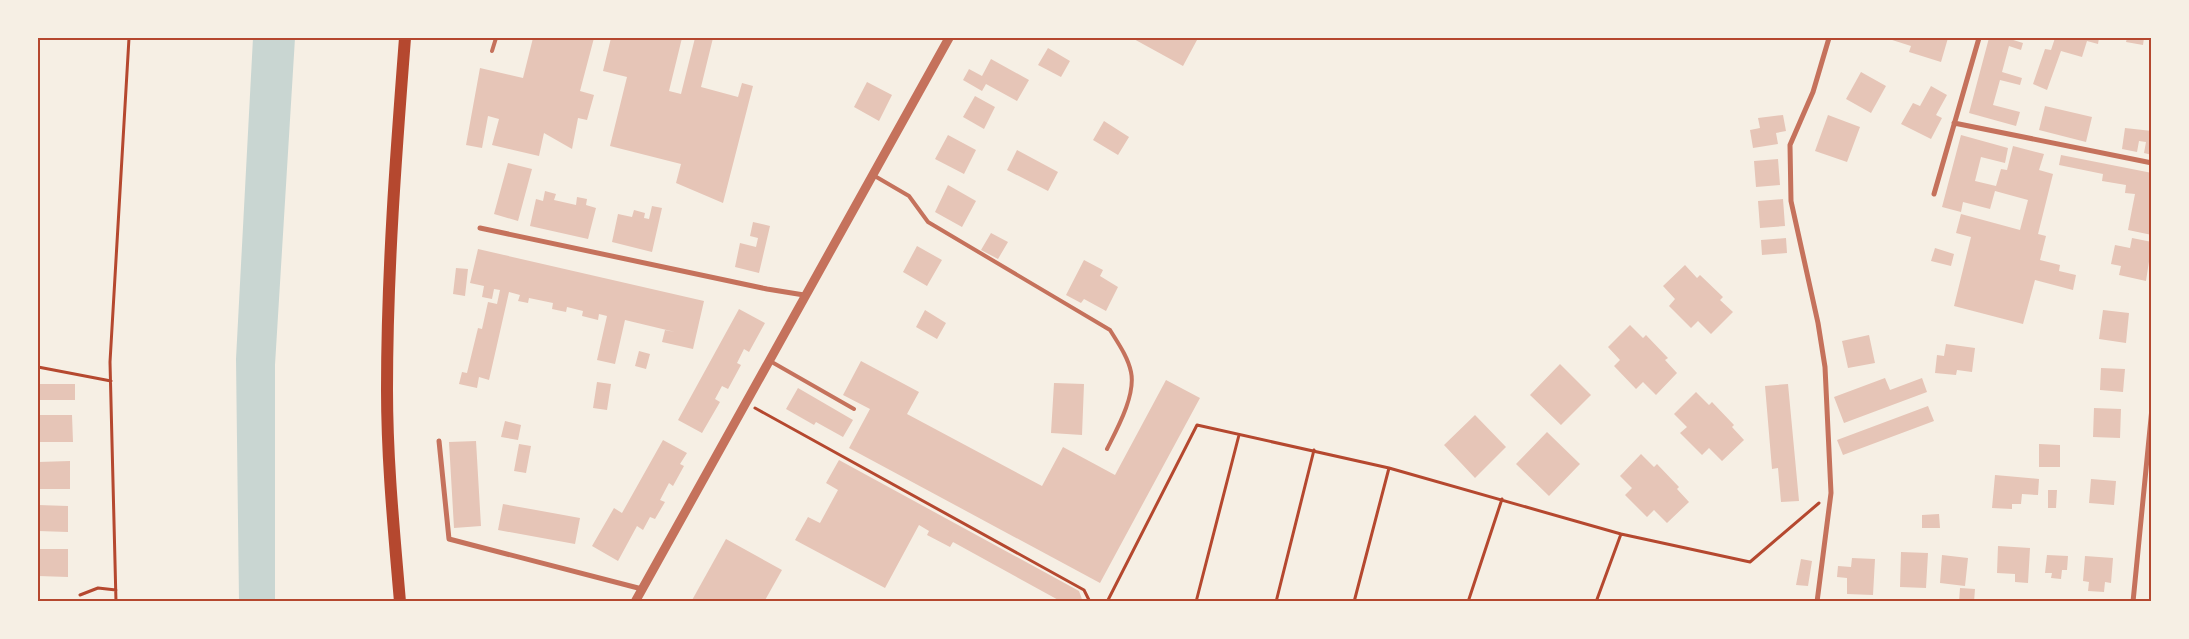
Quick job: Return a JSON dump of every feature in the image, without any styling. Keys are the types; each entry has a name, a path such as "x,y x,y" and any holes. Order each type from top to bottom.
{"main road":[{"path":"400,602 390,492 387,390 396,158 405,38"}],"street":[{"path":"635,602 804,294 949,38"},
{"path":"1817,602 1831,493 1825,367 1791,201 1790,145 1813,92 1830,38"},
{"path":"1934,194 1979,38"},
{"path":"1954,123 2152,163"},
{"path":"480,228 767,289 804,294"},
{"path":"2133,602 2152,408"},
{"path":"438,441 449,539 642,589"}],"lane":[{"path":"492,51 496,38"},
{"path":"872,174 909,196 928,222 1110,330 1122,349 1132,373 1128,404 1107,449"},
{"path":"768,360 854,409"}],"path":[{"path":"116,602 111,382 129,38"},
{"path":"38,367 111,382"},
{"path":"745,403 1084,590 1090,602"},
{"path":"1107,602 1197,425 1389,468 1621,534 1750,562 1831,493"},
{"path":"1196,602 1239,435"},
{"path":"1276,602 1314,450"},
{"path":"1354,602 1389,468"},
{"path":"1468,602 1502,499"},
{"path":"1596,602 1621,534"},
{"path":"80,595 98,588 116,590"}],"shaded area":[{"path":"253,38 295,38 275,365 275,602 239,601 236,359"}],"building":[{"path":"533,38 594,38 580,91 594,95 587,120 578,118 572,149 544,133 539,156 492,145 499,119 488,116 482,148 466,145 480,68 523,78"},
{"path":"611,38 682,38 669,91 681,94 695,38 713,38 701,87 738,97 742,83 753,86 723,203 676,183 681,164 610,146 627,77 603,71"},
{"path":"1132,38 1193,38 1197,40 1183,66"},
{"path":"1890,38 1948,38 1941,62 1909,52 1911,46"},
{"path":"1989,38 2010,38 2023,43 2021,50 2009,46 2002,72 2022,78 2020,85 2000,80 1993,105 2020,112 2016,126 1969,113"},
{"path":"2055,38 2099,38 2098,44 2087,41 2082,57 2061,51 2047,90 2033,84 2045,49 2051,50"},
{"path":"2127,38 2144,38 2143,45 2126,42"},
{"path":"1048,48 1070,61 1061,77 1038,65"},
{"path":"991,59 1029,80 1017,101 986,84 982,91 963,80 969,69 982,76"},
{"path":"1861,72 1886,86 1871,113 1846,99"},
{"path":"867,82 892,95 879,121 854,107"},
{"path":"1931,86 1947,95 1936,115 1942,118 1931,139 1901,124 1913,103 1920,106"},
{"path":"975,96 995,107 984,129 963,117"},
{"path":"2045,106 2092,117 2086,142 2039,130"},
{"path":"1783,115 1786,131 1776,133 1778,144 1753,148 1750,130 1760,128 1758,118"},
{"path":"1828,115 1860,127 1847,162 1815,151"},
{"path":"1104,121 1129,137 1118,155 1093,140"},
{"path":"2125,128 2152,131 2152,155 2144,153 2146,142 2139,141 2137,152 2122,149"},
{"path":"948,135 976,150 964,174 935,159"},
{"path":"1961,135 2008,148 2005,163 1981,157 1975,181 1996,186 2001,169 2007,170 2013,146 2044,154 2039,170 2053,174 2038,234 2046,236 2040,260 2060,265 2059,271 2076,275 2073,290 2035,280 2023,324 1954,306 1971,237 1956,233 1961,214 2020,230 2028,200 1995,191 1990,209 1963,202 1961,212 1942,207"},
{"path":"1017,150 1058,172 1048,191 1007,170"},
{"path":"2061,155 2152,173 2152,235 2128,230 2135,194 2125,193 2126,185 2102,181 2103,174 2059,165"},
{"path":"1778,159 1780,185 1756,187 1754,161"},
{"path":"508,163 532,169 518,221 494,214"},
{"path":"948,185 976,201 962,227 935,212"},
{"path":"545,191 556,194 554,200 576,205 577,197 587,199 586,205 596,208 588,239 530,226 536,199 543,201"},
{"path":"1783,199 1785,226 1760,228 1758,201"},
{"path":"652,206 662,208 652,252 612,242 618,214 632,217 634,210 645,213 644,218 649,219"},
{"path":"753,222 770,226 759,273 735,267 740,243 756,247 758,238 750,236"},
{"path":"991,233 1008,242 998,259 981,250"},
{"path":"1786,238 1787,253 1762,255 1761,240"},
{"path":"2132,238 2152,242 2146,281 2119,275 2121,266 2111,264 2115,245 2130,248"},
{"path":"917,246 942,260 927,286 903,272"},
{"path":"1935,248 1954,254 1951,266 1931,261"},
{"path":"478,249 704,301 693,349 662,342 665,330 675,332 625,320 615,364 597,360 607,316 599,314 598,320 582,316 583,311 567,307 566,312 552,309 553,303 529,298 528,303 518,301 520,295 509,292 489,380 479,377 477,388 459,384 462,372 467,373 478,328 482,329 488,302 497,304 500,290 494,289 492,299 482,297 484,286 470,283"},
{"path":"1084,260 1103,270 1100,276 1118,287 1106,311 1084,299 1081,303 1066,295"},
{"path":"1685,265 1697,278 1700,275 1723,297 1720,300 1733,312 1711,334 1698,321 1691,328 1669,306 1675,299 1663,286"},
{"path":"456,268 468,269 465,296 453,294"},
{"path":"739,309 765,323 749,352 744,349 737,363 741,365 728,389 722,386 715,399 720,402 702,433 678,420"},
{"path":"925,310 946,323 937,339 916,327"},
{"path":"2103,310 2129,313 2126,343 2099,339"},
{"path":"1630,325 1643,338 1646,335 1668,358 1665,360 1677,373 1656,395 1643,382 1636,389 1614,366 1620,360 1608,347"},
{"path":"1869,335 1875,363 1848,368 1842,341"},
{"path":"1946,344 1975,348 1972,372 1957,370 1956,375 1935,373 1937,355 1944,356"},
{"path":"639,351 650,354 646,369 635,366"},
{"path":"861,361 919,392 907,414 1042,486 1063,447 1115,475 1166,380 1200,398 1100,583 849,448 870,409 843,395"},
{"path":"1560,364 1591,395 1561,425 1530,395"},
{"path":"2101,368 2125,369 2123,392 2100,390"},
{"path":"1885,378 1890,390 1922,378 1927,392 1844,423 1834,397"},
{"path":"597,382 611,384 607,410 593,408"},
{"path":"1054,383 1084,384 1082,435 1051,433"},
{"path":"38,384 75,384 75,400 38,400"},
{"path":"1788,384 1799,501 1781,502 1778,468 1772,469 1765,386"},
{"path":"798,388 853,420 843,437 816,422 814,425 786,409"},
{"path":"1696,392 1709,405 1712,402 1734,425 1732,427 1744,440 1722,461 1709,448 1702,455 1680,433 1687,427 1674,414"},
{"path":"1928,406 1934,421 1843,455 1837,440"},
{"path":"2094,408 2121,409 2120,438 2093,437"},
{"path":"38,415 72,415 73,442 38,442"},
{"path":"1475,415 1506,447 1475,478 1444,445"},
{"path":"505,421 521,425 518,440 501,437"},
{"path":"1547,432 1580,464 1549,496 1516,464"},
{"path":"663,440 687,453 680,464 684,466 673,486 669,483 660,500 665,502 655,519 650,517 643,530 637,526 618,561 592,546 614,508 622,513"},
{"path":"476,441 481,526 454,528 449,442"},
{"path":"519,444 531,446 526,473 514,471"},
{"path":"2039,444 2060,445 2060,467 2039,467"},
{"path":"1641,454 1654,467 1657,464 1679,487 1677,489 1689,502 1667,523 1654,510 1647,517 1625,495 1632,488 1620,476"},
{"path":"839,460 1079,591 1083,602 1062,602 953,542 950,547 927,535 929,531 919,525 885,588 795,540 808,517 820,523 838,490 826,483"},
{"path":"70,461 70,489 38,489 38,462"},
{"path":"1995,475 2039,479 2038,495 2022,494 2021,504 2012,504 2012,509 1992,508"},
{"path":"2091,479 2116,481 2114,505 2089,503"},
{"path":"2048,490 2057,490 2056,508 2048,508"},
{"path":"503,504 580,518 575,544 498,530"},
{"path":"38,505 68,506 68,532 38,531"},
{"path":"1939,514 1940,528 1922,528 1922,515"},
{"path":"726,539 782,570 764,602 691,602"},
{"path":"1998,546 2030,548 2028,583 2015,582 2015,574 1997,573"},
{"path":"38,549 68,549 68,577 38,576"},
{"path":"1901,552 1928,553 1926,588 1900,587"},
{"path":"1942,555 1968,558 1965,586 1940,583"},
{"path":"2047,555 2068,556 2067,570 2062,570 2061,579 2051,578 2052,573 2045,573"},
{"path":"2085,556 2113,558 2111,583 2105,582 2104,592 2088,591 2089,582 2083,581"},
{"path":"1852,558 1875,559 1873,595 1847,594 1847,578 1837,577 1838,566 1851,567"},
{"path":"1801,559 1812,561 1808,586 1796,585"},
{"path":"1960,588 1975,589 1974,602 1959,602"}]}
